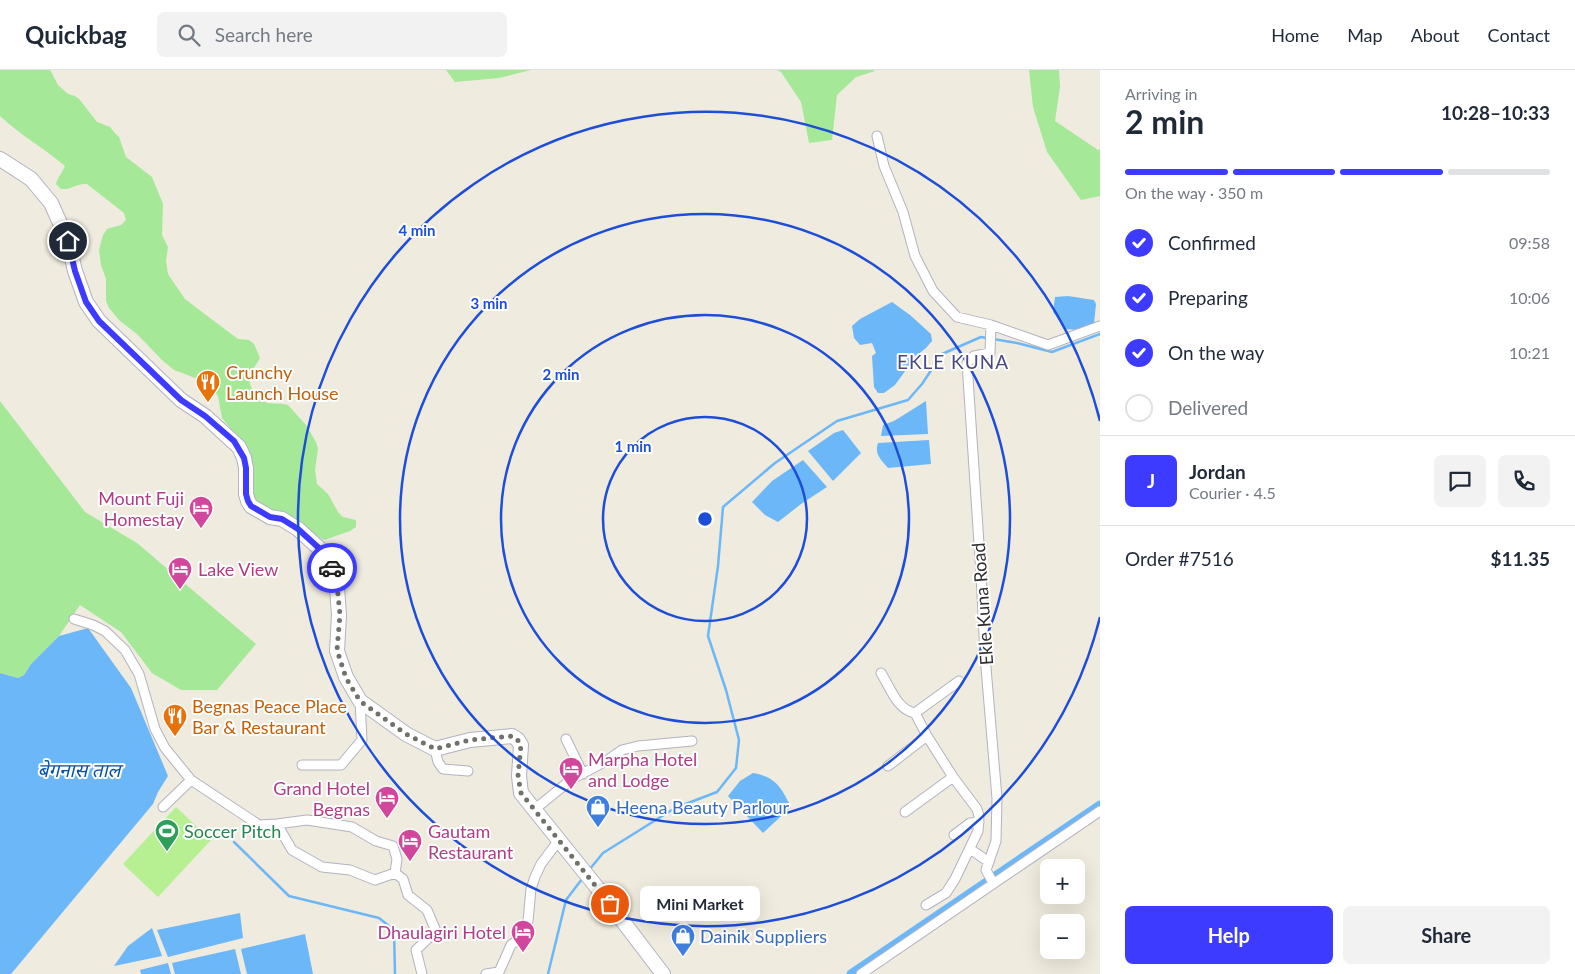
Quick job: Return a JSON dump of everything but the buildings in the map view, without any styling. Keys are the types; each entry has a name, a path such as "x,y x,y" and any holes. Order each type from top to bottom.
{"main road":[{"path":"0,159 31,179 50,203 68,241 75,271 86,302 99,321 181,400 205,416 234,441 244,458 246,494 251,506 270,517 282,519 298,529 320,549 327,559 336,574 340,615 337,650 346,678 360,701 406,734 435,749 470,740 512,736 517,739 521,745 518,776 521,793 663,974"}],"street":[{"path":"877,136 884,166 903,212 915,256 933,291 957,317 992,325 1048,345 1100,326"},
{"name":"Ekle Kuna Road","path":"988,866 996,841 997,798 985,656 967,363 974,356 990,353 992,325"},
{"path":"74,620 93,625 105,631 125,650 139,674 155,729 165,748 191,780 259,825 307,820 352,827 376,841 393,846 397,859 395,872"},
{"path":"881,672 902,708 915,714 953,777 977,809 979,816 978,831 946,893 926,905"},
{"path":"915,714 959,681"},
{"path":"302,765 341,765 362,740 360,701"},
{"path":"888,766 927,736"},
{"path":"566,739 583,774"},
{"path":"535,809 572,779 622,750 638,746 692,741"},
{"path":"435,749 438,762 443,769 468,771"},
{"path":"905,812 953,777"},
{"path":"163,807 191,780"},
{"path":"861,974 1100,811"},
{"path":"954,834 970,823 979,822"},
{"path":"276,824 292,850 322,867 350,870 375,880 395,872"},
{"path":"486,974 499,972 511,944 524,935 528,921 531,889 535,877 541,864 563,845"},
{"path":"970,849 988,866 993,883"},
{"path":"395,872 403,879 408,896 426,910 436,931 416,950 422,974"}],"green space":[{"path":"0,70 50,70 58,85 68,94 80,100 97,122 110,127 119,137 126,157 152,177 163,204 162,235 168,247 166,261 168,274 185,299 238,339 249,340 254,344 260,358 250,376 252,388 260,399 268,403 288,405 306,425 318,449 315,470 317,484 328,494 343,517 356,520 356,527 324,540 312,534 303,524 291,516 277,516 258,505 251,494 249,451 222,418 218,396 211,386 174,370 138,335 119,320 109,308 106,301 106,279 101,265 99,250 103,235 107,229 121,225 126,220 124,213 87,184 61,189 56,184 65,166 0,116"},
{"path":"446,70 531,70 499,78 455,82"},
{"path":"777,70 875,71 856,77 837,95 832,140 809,143 801,102 781,72"},
{"path":"1029,70 1059,70 1060,87 1055,121 1098,150 1100,149 1100,196 1081,200 1047,152 1033,107"},
{"path":"0,401 85,512 137,543 256,644 217,690 181,690 152,673 121,632 80,605 59,636 31,664 24,675 18,678 0,673"},
{"name":"Soccer Pitch","path":"176,807 211,840 158,897 123,864"}],"water":[{"path":"1068,296 1094,300 1096,304 1094,324 1079,330 1065,329 1053,312 1055,297"},
{"path":"892,302 931,334 932,341 916,356 895,385 884,393 878,393 874,387 872,356 876,353 872,343 860,345 854,338 852,326 860,319"},
{"path":"926,401 928,434 881,436 883,425 894,421"},
{"path":"843,430 861,453 833,481 808,451 834,433"},
{"path":"929,440 931,464 888,468 877,450 878,443"},
{"path":"803,460 827,487 778,522 765,515 752,502 772,481"},
{"name":"बेगनास ताल","path":"88,628 131,688 168,776 153,804 11,974 0,974 0,673 18,678 24,675 31,664 59,636"},
{"path":"753,773 767,777 777,784 791,807 763,833 728,796 740,781"},
{"path":"240,913 243,938 168,957 157,930"},
{"path":"152,928 162,956 114,966 128,946"},
{"path":"305,934 313,974 247,974 241,949"},
{"path":"235,949 241,974 175,974 172,963"},
{"path":"168,963 171,974 141,974 140,970"}],"waterway":[{"path":"589,870 603,853 675,808 717,792 736,768 739,740 726,690 708,636 718,566 723,507 775,463 837,421 908,400 922,384 942,354 981,337 1017,343 1052,352 1100,334"},
{"path":"851,974 1100,805"},
{"path":"234,842 289,896 379,918 394,930 395,974"},
{"path":"548,974 566,900 582,879"}],"way so far":[{"path":"332,568 336,574 340,615 337,650 346,678 360,701 406,734 435,749 470,740 512,736 517,739 521,745 518,776 521,793 610,904"}],"place":[{"name":"Crunchy Launch House","path":"208,403"},
{"name":"Mount Fuji Homestay","path":"201,529"},
{"name":"Lake View","path":"180,590"},
{"name":"Begnas Peace Place Bar & Restaurant","path":"175,737"},
{"name":"Marpha Hotel and Lodge","path":"571,790"},
{"name":"Grand Hotel Begnas","path":"387,819"},
{"name":"Heena Beauty Parlour","path":"598,828"},
{"name":"Soccer Pitch","path":"167,852"},
{"name":"Gautam Restaurant","path":"410,862"},
{"name":"Mini Market","path":"610,904"},
{"name":"Dhaulagiri Hotel","path":"523,953"},
{"name":"Dainik Suppliers","path":"683,957"}],"district":[{"name":"EKLE KUNA","path":"953,361"}],"route":[{"path":"68,241 75,271 86,302 99,321 181,400 201,412 239,447 244,458 246,494 251,506 270,517 282,519 298,529 320,549 332,568"}]}
